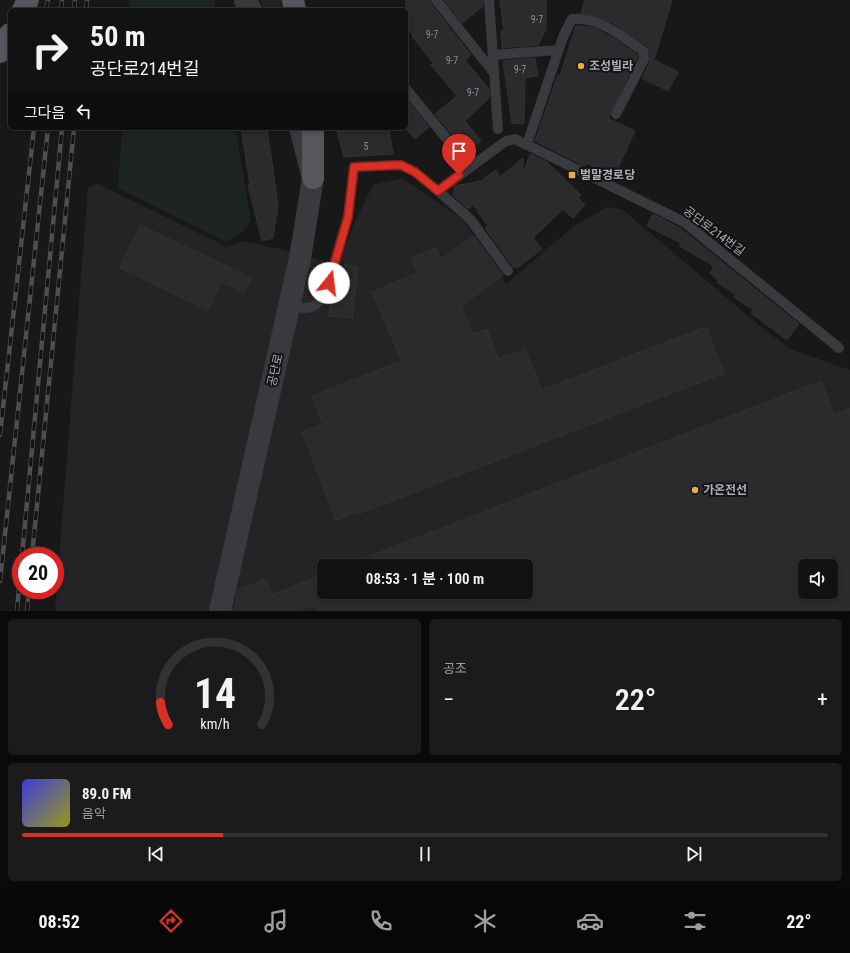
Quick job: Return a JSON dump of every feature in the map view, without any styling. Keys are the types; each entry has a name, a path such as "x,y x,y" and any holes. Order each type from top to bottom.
{"main road":[{"path":"0,52 8,38"},
{"path":"313,178 314,130"}],"street":[{"name":"공단로","path":"220,611 300,258 313,178 301,130"}],"lane":[{"path":"436,0 494,73"},
{"path":"489,0 498,129"},
{"path":"527,144 558,50 572,19 584,18 607,26 643,51 644,60 616,114"},
{"path":"493,55 558,50"},
{"path":"408,91 470,167"},
{"name":"공단로214번길","path":"438,191 506,141 515,139 684,222 839,348"},
{"path":"289,306 307,309 318,304 324,296 348,217 354,167 401,165 415,172 470,219 508,271"}],"shaded area":[{"path":"130,0 214,0 216,8 129,8"},
{"path":"260,0 284,0 284,4 281,8 263,7"},
{"path":"122,130 235,130 251,221 243,231 226,242 118,188"},
{"path":"402,178 463,220 506,284 574,226 607,207 622,209 767,332 793,350 850,370 850,611 55,611 56,599 64,599 64,547 60,547 88,187 98,184 227,247 241,241 280,249 338,265 353,226 373,185"}],"building":[{"path":"406,0 430,0 431,4 471,55 465,60 489,89 489,98 465,121 481,141 467,153 435,114 457,96 431,65 433,63 408,29 408,8 406,8"},
{"path":"444,0 483,0 483,6 462,23"},
{"path":"500,0 546,0 546,29 538,45 502,48 501,30 504,33"},
{"path":"585,0 672,0 654,60 678,72 668,91 642,78 650,62 648,47 613,23 594,15 581,13"},
{"path":"576,26 590,27 598,30 615,39 637,55 637,58 609,119 635,131 614,176 586,163 585,166 535,141 558,75 560,76"},
{"path":"535,58 538,76 525,78 524,124 512,123 503,61"},
{"path":"408,101 429,127 415,139 408,130"},
{"path":"241,130 267,130 278,205 273,238 262,241 248,185 250,185"},
{"path":"337,130 389,130 393,154 344,157"},
{"path":"530,154 547,162 581,195 578,198 585,205 573,218 563,209 533,238 542,249 517,268 515,266 514,268 485,228 488,226 473,205 468,209 453,195 455,186 485,180 484,178 496,170 500,177 523,158 523,175"},
{"path":"653,214 680,228 799,324 787,340 751,313 753,310 734,297 736,295 717,282 718,280 710,273 714,266 679,246 681,243 647,226"},
{"path":"140,225 252,278 244,292 221,281 208,310 120,268"},
{"path":"474,236 503,275 461,306 473,334 487,329 498,359 525,349 542,390 706,327 724,373 358,514 357,512 336,520 302,432 323,424 312,396 402,361 372,292 418,273 411,258 436,248 441,259"},
{"path":"345,264 358,268 352,318 328,316 333,297 336,297"},
{"name":"가온전선","path":"821,381 834,414 850,408 850,611 316,611 314,605 298,611 234,611 238,590 266,579 272,595 317,577 317,599 533,599 533,559 362,559"}],"railway":[{"path":"46,8 48,0"},
{"path":"61,8 62,0"},
{"path":"74,8 75,0"},
{"path":"86,8 87,0"},
{"path":"0,435 34,130"},
{"path":"0,581 48,130"},
{"path":"23,547 62,130"},
{"path":"33,547 74,130"},
{"path":"17,611 18,599"},
{"path":"27,611 28,599"}],"place":[{"name":"조성빌라","path":"581,66"},
{"name":"벌말경로당","path":"572,175"},
{"name":"가온전선","path":"695,490"}],"route":[{"path":"329,283 348,217 354,167 401,165 415,172 438,191 459,175"}]}
